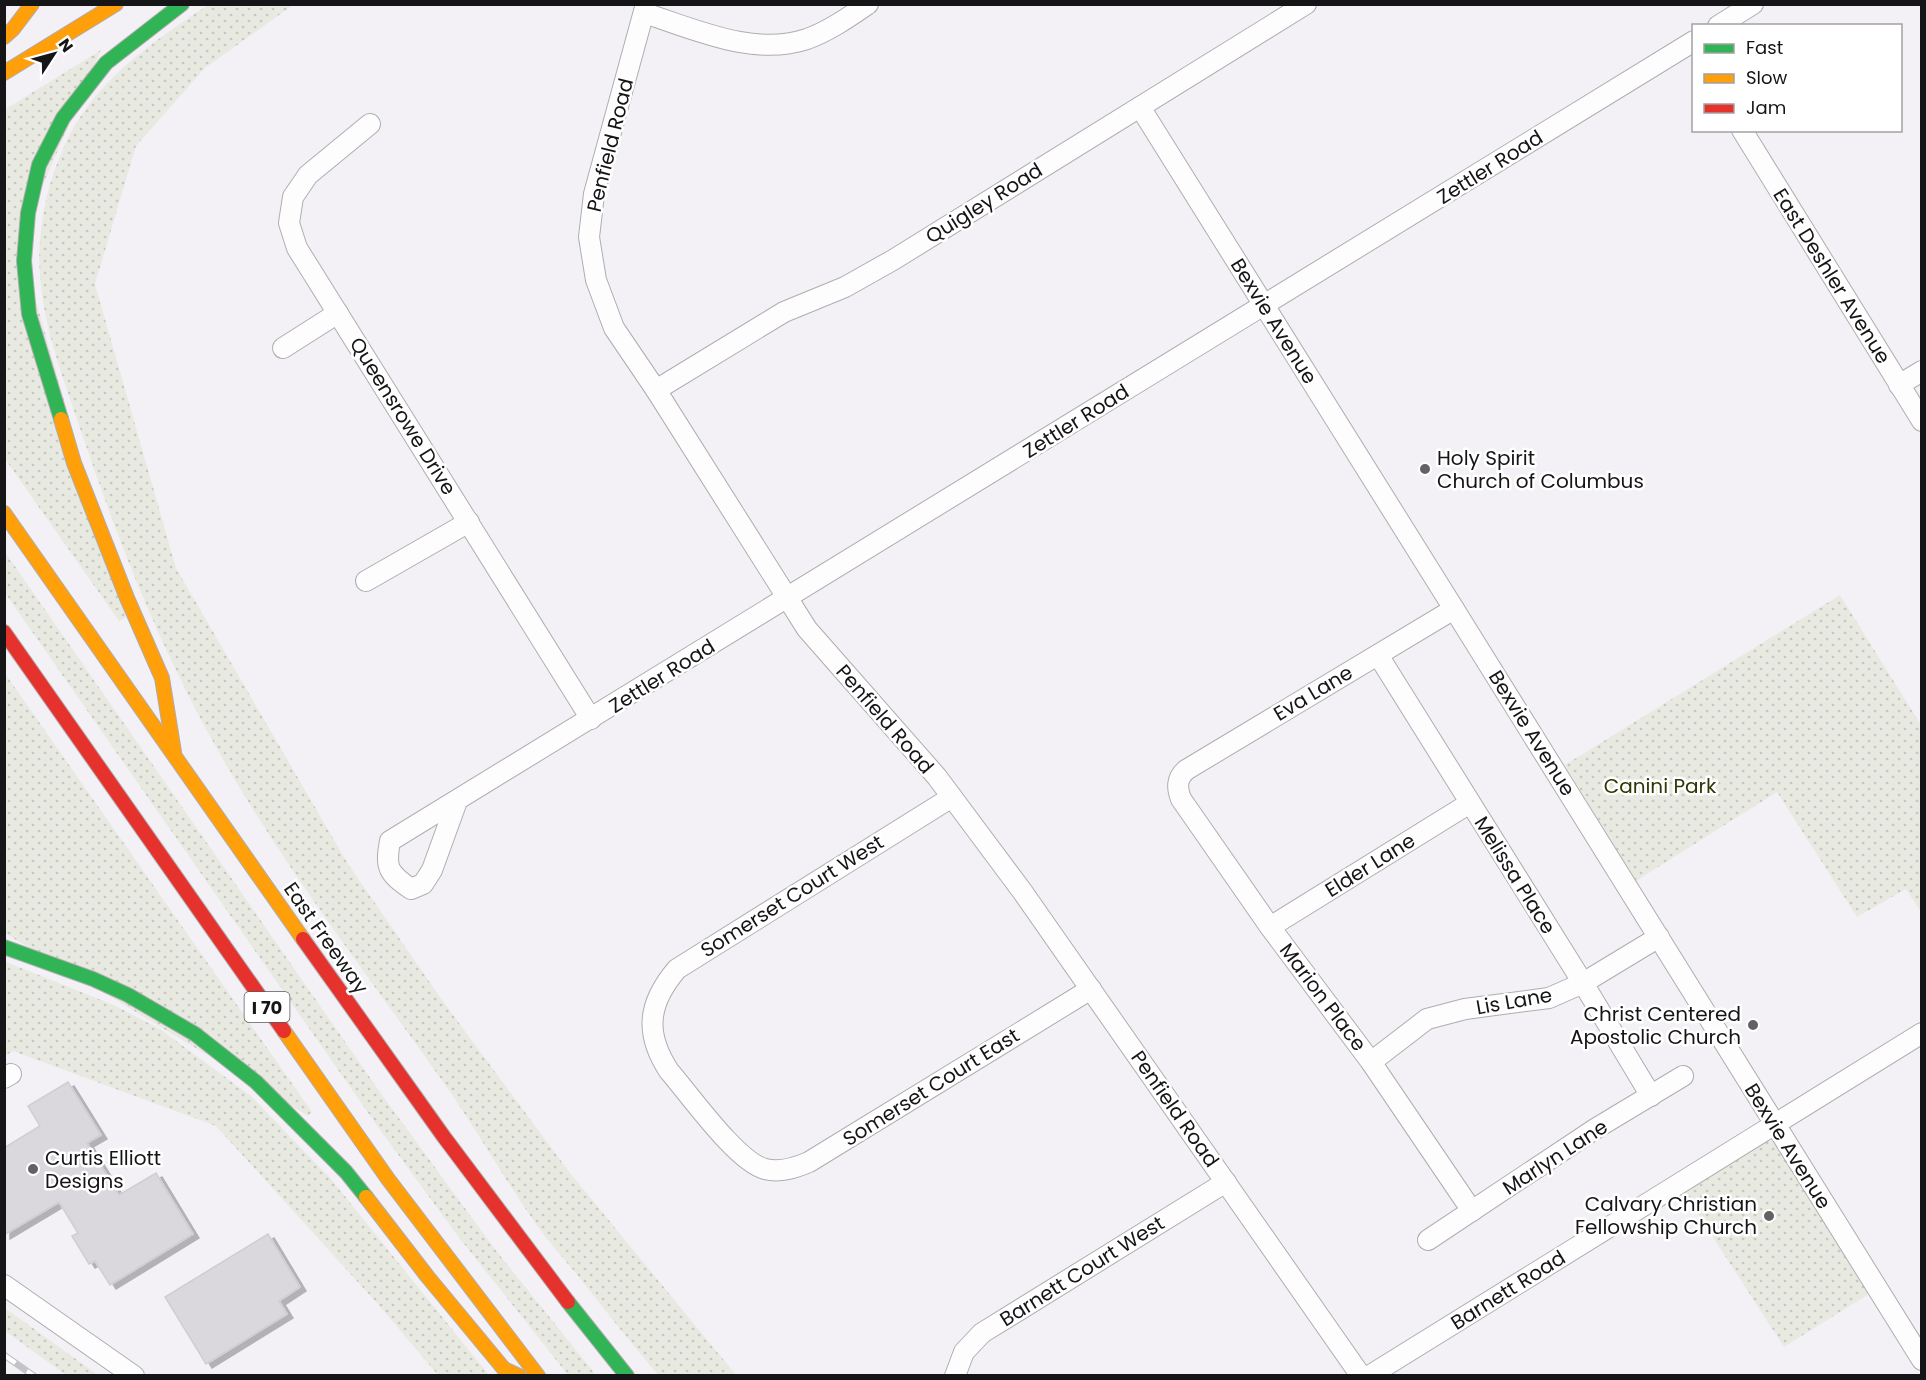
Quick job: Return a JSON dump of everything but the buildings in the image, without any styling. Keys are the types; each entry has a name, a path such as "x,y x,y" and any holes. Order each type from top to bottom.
{"main road":[{"path":"4,37 14,28 32,4"},
{"path":"4,73 116,4"},
{"path":"175,759 162,678 127,598 74,463 29,314 24,261 28,213 39,165 63,118 106,63 182,4"},
{"name":"East Freeway","path":"4,513 175,759 470,1174 534,1260 627,1376"},
{"name":"I 70","path":"4,632 388,1179 538,1376"},
{"path":"4,947 93,978 128,995 195,1034 256,1082 346,1172 427,1276 504,1369 519,1376"}],"street":[{"path":"645,9 737,42 779,45 808,38 834,26 868,4"},
{"name":"Quigley Road","path":"656,390 784,312 845,287 893,260 1306,4"},
{"path":"1721,24 1752,4"},
{"name":"Penfield Road","path":"645,9 594,194 589,237 596,280 614,328 656,390 807,629 937,777 1022,891 1361,1376"},
{"name":"Zettler Road","path":"457,801 1692,45"},
{"name":"Bexvie Avenue","path":"1140,107 1922,1360"},
{"name":"Queensrowe Drive","path":"370,124 308,176 293,197 289,223 297,248 591,719"},
{"name":"East Deshler Avenue","path":"1743,132 1922,421"},
{"path":"283,348 338,313"},
{"path":"1899,385 1922,371"},
{"path":"366,581 470,522"},
{"name":"Eva Lane","path":"1177,783 1181,774 1186,770 1454,609"},
{"name":"Melissa Place","path":"1378,655 1651,1096"},
{"name":"Marion Place","path":"1177,783 1181,799 1270,927 1371,1062 1472,1211"},
{"name":"Somerset Court West","path":"766,1170 754,1166 736,1152 660,1058 652,1029 652,1014 657,997 665,982 690,959 952,797"},
{"name":"Elder Lane","path":"1270,927 1470,803"},
{"name":"Lis Lane","path":"1371,1062 1427,1019 1465,1009 1549,998 1583,983 1659,937"},
{"name":"Somerset Court East","path":"766,1170 794,1169 809,1162 1091,989"},
{"name":"Barnett Road","path":"1369,1376 1922,1033"},
{"name":"Marlyn Lane","path":"1428,1240 1595,1130 1683,1076"},
{"name":"Barnett Court West","path":"955,1375 964,1352 982,1333 1226,1182"},
{"path":"4,1285 134,1376"}],"green space":[{"path":"208,5 293,5 205,68 136,146 95,284 176,568 348,864 442,1000 570,1173 736,1375 658,1375 541,1231 455,1099 327,921 245,797 179,677 143,597 111,516 57,359 44,308 39,256 43,213 57,163 72,131 90,103 130,61"},
{"path":"101,50 19,241 126,618 119,621 5,459 4,110"},
{"path":"5,552 382,1095 494,1248 596,1375 568,1375 457,1235 378,1127 5,593"},
{"name":"Canini Park","path":"1840,595 1921,725 1921,912 1906,889 1857,917 1777,792 1636,881 1565,765"},
{"path":"4,672 312,1112 308,1116 5,933"},
{"path":"4,961 116,1006 160,1029 251,1096 331,1179 489,1375 438,1375 376,1302 216,1126 13,1051 5,1056"},
{"path":"1774,1141 1872,1292 1784,1347 1683,1191 1762,1142"},
{"path":"5,1308 98,1375 66,1375 5,1331"}],"railway":[{"path":"4,1355 34,1376"}],"traffic: fast":[{"path":"61,419 29,314 24,261 28,213 39,165 63,118 106,63 182,4"},
{"path":"4,947 93,979 128,995 195,1034 256,1082 346,1172 366,1197"},
{"path":"568,1302 627,1376"}],"traffic: slow":[{"path":"4,37 32,4"},
{"path":"4,73 116,4"},
{"path":"61,419 74,463 127,598 162,678 174,752"},
{"path":"4,513 303,939"},
{"path":"284,1031 388,1179 538,1376"},
{"path":"366,1197 427,1276 504,1369 519,1376"}],"traffic: jam":[{"path":"4,632 284,1031"},
{"path":"303,939 444,1137 568,1302"}],"place":[{"name":"Holy Spirit Church of Columbus","path":"1425,469"},
{"name":"Christ Centered Apostolic Church","path":"1753,1025"},
{"name":"Curtis Elliott Designs","path":"33,1169"},
{"name":"Calvary Christian Fellowship Church","path":"1769,1216"}]}
